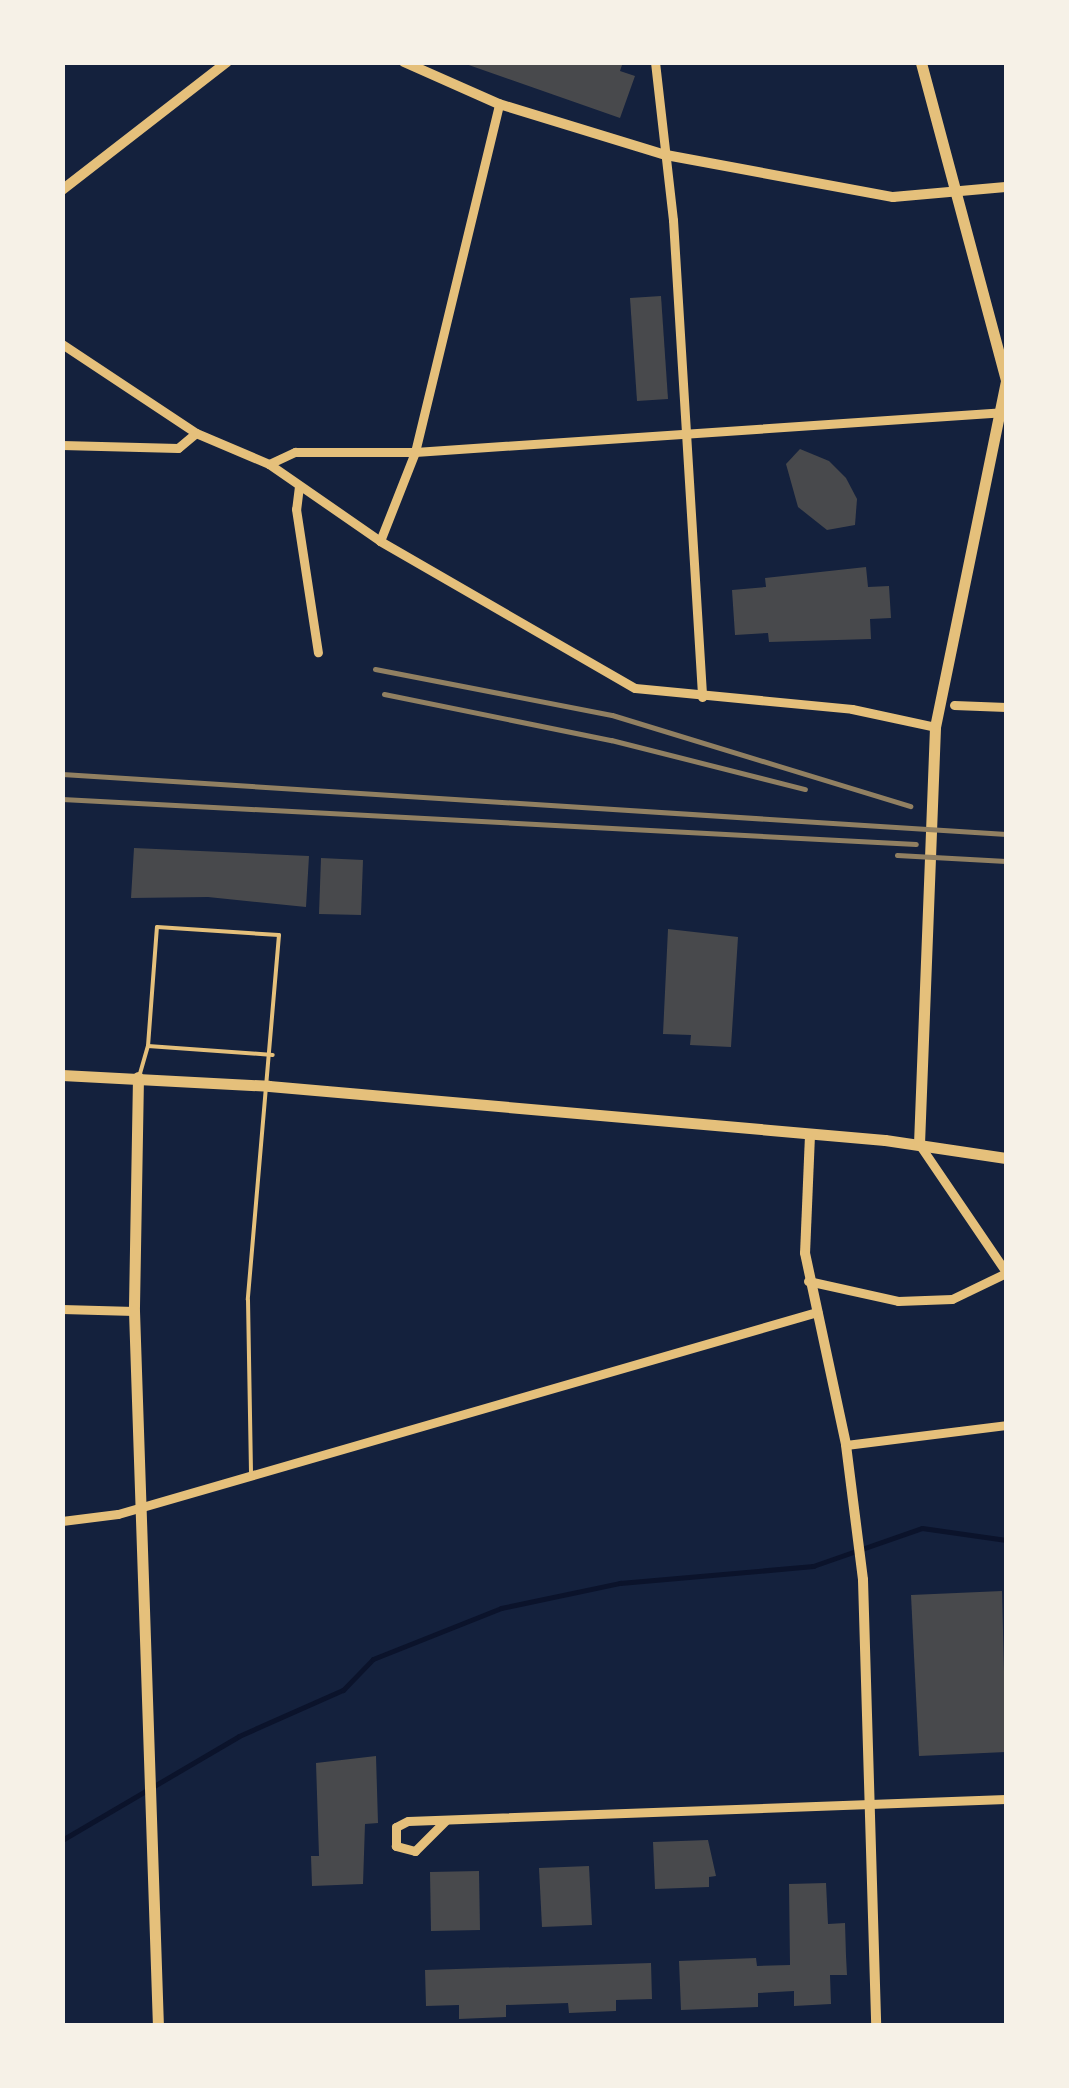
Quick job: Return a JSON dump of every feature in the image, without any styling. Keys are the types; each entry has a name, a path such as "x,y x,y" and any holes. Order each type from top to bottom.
{"main road":[{"path":"920,1144 935,727 1005,415 1006,380 921,62"},
{"path":"62,1075 269,1086 920,1144 1006,1158"},
{"path":"138,1077 134,1310 154,1812 158,2026"}],"street":[{"path":"62,190 226,62"},
{"path":"404,62 499,104 666,156 852,192 924,199 1006,186"},
{"path":"655,62 666,156 702,697"},
{"path":"380,541 415,452 499,104"},
{"path":"62,344 196,434 269,464 380,541 635,688 852,709 935,727"},
{"path":"269,464 295,452 415,452 1005,415"},
{"path":"62,446 178,448 196,434"},
{"path":"299,486 296,509 318,652"},
{"path":"954,705 1006,708"},
{"path":"810,1135 808,1281 846,1445 863,1580 876,2026"},
{"path":"808,1281 898,1301 952,1300 1006,1273 920,1144"},
{"path":"62,1309 134,1310"},
{"path":"62,1522 141,1507 817,1312"},
{"path":"846,1445 1006,1425"},
{"path":"446,1820 415,1851 396,1846 394,1832 402,1823 446,1820 870,1808 1006,1799"}],"lane":[{"path":"138,1077 148,1046 157,928 279,935 273,1055 248,1300 251,1476"},
{"path":"148,1046 273,1055"}],"building":[{"path":"623,62 620,71 635,76 620,118 463,63"},
{"path":"661,296 668,399 637,401 630,298"},
{"path":"800,449 829,461 846,478 857,499 855,525 827,530 798,507 786,464"},
{"path":"866,567 868,587 889,586 891,618 870,619 871,639 769,642 768,633 735,635 732,590 766,587 765,578"},
{"path":"134,848 309,856 306,907 208,897 131,898"},
{"path":"321,858 363,860 361,915 319,914"},
{"path":"668,929 738,937 731,1047 690,1045 691,1035 663,1034"},
{"path":"1002,1591 1006,1752 919,1756 911,1595"},
{"path":"376,1756 378,1823 365,1824 363,1884 312,1886 311,1856 319,1856 316,1763"},
{"path":"708,1840 716,1876 709,1877 709,1887 655,1889 653,1842"},
{"path":"589,1866 592,1925 542,1927 539,1868"},
{"path":"479,1871 480,1930 431,1931 430,1872"},
{"path":"826,1883 828,1924 845,1923 847,1975 830,1975 831,2004 794,2006 794,1991 758,1993 758,2007 681,2010 679,1961 756,1958 757,1966 790,1965 789,1884"},
{"path":"651,1963 652,1999 616,2000 616,2011 569,2013 568,2003 506,2005 506,2017 459,2019 459,2005 426,2006 425,1970"}],"waterway":[{"path":"62,1840 239,1736 343,1690 373,1659 501,1608 620,1583 813,1566 922,1528 1006,1540"}],"railway":[{"path":"375,669 612,715 910,806"},
{"path":"384,694 611,740 805,789"},
{"path":"62,774 1006,834"},
{"path":"62,799 916,844"},
{"path":"897,855 1006,861"}]}
